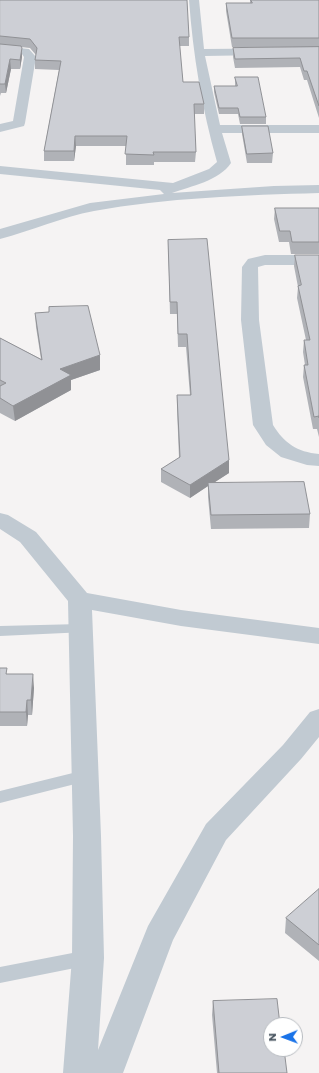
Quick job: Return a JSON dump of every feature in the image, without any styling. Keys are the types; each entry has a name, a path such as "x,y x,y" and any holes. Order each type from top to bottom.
{"street":[{"path":"137,200 214,172 224,163 214,129 198,53 194,0"},
{"path":"0,49 25,51 30,57 19,123 0,128"},
{"path":"198,53 319,51"},
{"path":"214,129 319,129"},
{"path":"0,170 173,188"},
{"path":"0,234 90,207 137,200 274,190 319,189"},
{"path":"319,260 265,260 254,262 250,267 250,320 263,425 273,441 288,453 307,459 319,460"},
{"path":"0,520 28,537 80,600 88,958 80,1073"},
{"path":"80,600 189,619 319,636"},
{"path":"106,1073 159,936 216,832 292,752 319,719"}],"lane":[{"path":"0,631 81,629"},
{"path":"0,797 85,776"},
{"path":"0,975 88,958"}],"building":[{"path":"0,0 187,0 189,37 179,37 183,82 199,82 204,104 194,104 196,152 153,152 154,155 125,154 127,136 75,136 74,151 44,151 61,61 35,60 37,48 30,39 0,36"},
{"path":"251,0 319,0 319,38 232,38 226,3 252,3"},
{"path":"0,44 21,46 22,48 20,60 10,59 5,84 0,84"},
{"path":"319,47 319,106 307,71 304,71 300,58 235,59 233,48"},
{"path":"235,77 258,77 266,117 240,117 238,108 219,108 214,86 237,86"},
{"path":"242,126 268,126 273,153 247,154"},
{"path":"275,208 319,208 319,242 292,242 290,231 280,231"},
{"path":"207,239 229,460 190,485 161,469 180,457 177,395 191,395 187,334 178,334 177,302 170,302 168,240"},
{"path":"295,255 319,255 319,416 314,417 304,365 308,365 304,340 310,340 298,286 301,285"},
{"path":"88,306 100,355 60,369 71,375 13,406 0,398 0,386 6,383 0,380 0,338 42,360 35,313 49,312 49,307"},
{"path":"304,482 310,514 211,515 208,483"},
{"path":"0,668 7,668 6,674 33,674 31,700 27,700 26,712 0,712"},
{"path":"319,889 319,945 286,918"},
{"path":"277,999 279,1017 263,1017 263,1057 285,1057 287,1073 219,1073 213,1001"}]}
